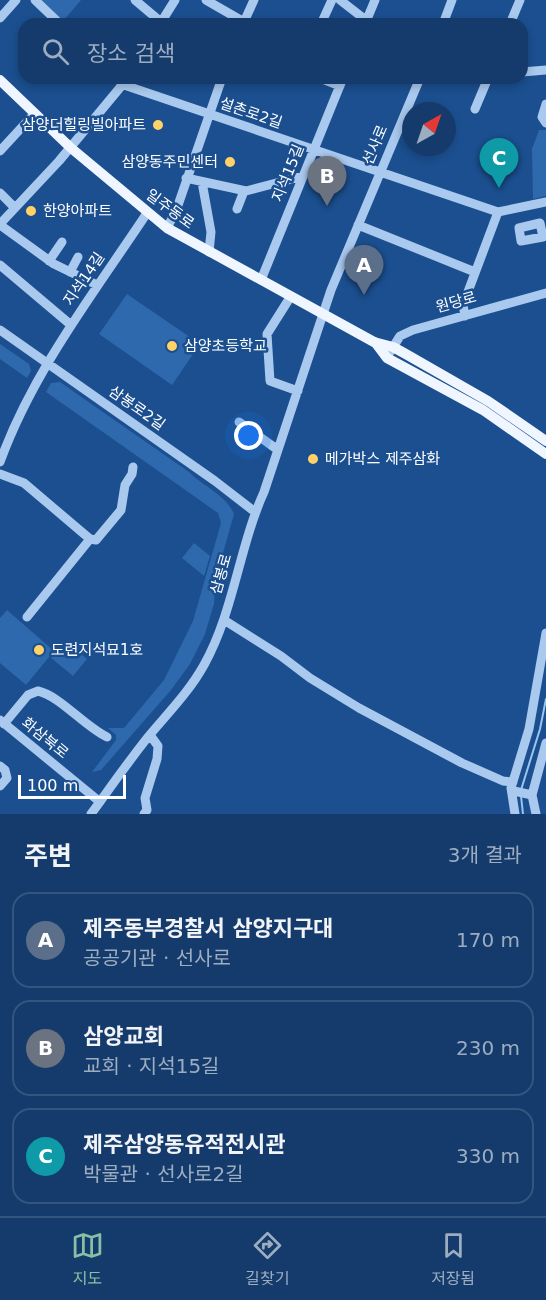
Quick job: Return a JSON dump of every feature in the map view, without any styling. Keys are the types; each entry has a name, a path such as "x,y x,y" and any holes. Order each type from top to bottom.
{"main road":[{"name":"일주동로","path":"0,80 71,148 166,228 374,342 393,347 488,401 546,441"},
{"name":"일주동로","path":"374,342 387,358 483,411 546,454"}],"street":[{"path":"0,18 16,0"},
{"path":"34,0 54,18"},
{"path":"135,0 157,18"},
{"path":"166,18 176,0"},
{"path":"206,0 236,18"},
{"path":"246,18 254,0"},
{"path":"324,18 332,0"},
{"path":"340,0 362,18"},
{"path":"370,18 375,0"},
{"path":"445,18 452,0"},
{"path":"512,18 520,0"},
{"path":"528,72 546,70"},
{"path":"97,285 49,261 0,225 71,148 124,84"},
{"name":"설촌로2길","path":"131,84 208,114 498,212"},
{"path":"166,228 176,211 220,84"},
{"name":"지석15길","path":"261,280 341,84"},
{"name":"선사로","path":"323,313 417,84"},
{"path":"475,109 485,84"},
{"path":"546,104 542,117 546,123"},
{"path":"0,151 35,113"},
{"path":"186,177 244,191 303,176"},
{"name":"일주동로","path":"202,182 212,232 209,252"},
{"path":"237,209 244,191"},
{"path":"0,194 15,208"},
{"path":"465,316 463,304 498,212 546,202"},
{"name":"지석14길","path":"0,462 12,431 71,325 147,213"},
{"path":"358,225 475,272"},
{"path":"49,261 62,242"},
{"path":"70,272 78,257"},
{"path":"0,265 71,325"},
{"name":"원당로","path":"387,358 400,336 413,330 546,293"},
{"path":"291,296 267,334 270,381 298,392"},
{"name":"삼봉로","path":"91,814 150,735 193,683 208,657 224,620 255,512 264,492 323,313"},
{"name":"삼봉로2길","path":"0,330 215,481 255,512"},
{"path":"239,422 278,450"},
{"path":"0,474 24,483 90,539 96,540 121,510 125,485 132,474 133,467"},
{"path":"27,617 90,539"},
{"path":"224,620 359,708 462,763 530,794"},
{"path":"514,814 512,787 529,729 546,633"},
{"path":"2,722 28,695 38,691 49,694 93,730 107,737"},
{"name":"화삼북로","path":"2,722 100,802"},
{"path":"149,813 145,798 158,759 158,746 150,735"},
{"path":"536,814 530,794 546,743"},
{"path":"0,766 5,770 7,778 0,786"}],"shaded area":[{"path":"40,0 81,0 66,18 60,18"},
{"path":"539,130 546,130 546,196 533,199 532,149"},
{"path":"127,294 200,344 172,385 99,334"},
{"path":"0,344 29,364 31,371 27,378 0,359"},
{"path":"60,382 189,472 220,496 234,514 216,578 214,604 205,634 190,664 171,690 101,770 92,772 116,740 116,735 108,728 124,728 164,680 193,621 221,523 218,513 46,392 51,383"},
{"path":"194,543 210,556 204,576 182,558"},
{"path":"7,610 54,651 26,685 0,663 0,618"},
{"path":"65,641 87,659 73,676 51,658"}],"waterway":[{"path":"521,790 540,729 546,699"},
{"path":"521,796 523,814"}],"place":[{"name":"삼양더힐링빌아파트","path":"158,125"},
{"name":"삼양동주민센터","path":"230,162"},
{"name":"제주삼양동유적전시관","path":"499,188"},
{"name":"삼양교회","path":"327,206"},
{"name":"한양아파트","path":"31,211"},
{"name":"제주동부경찰서 삼양지구대","path":"364,295"},
{"name":"삼양초등학교","path":"172,346"},
{"name":"메가박스 제주삼화","path":"313,459"},
{"name":"도련지석묘1호","path":"39,650"}]}
